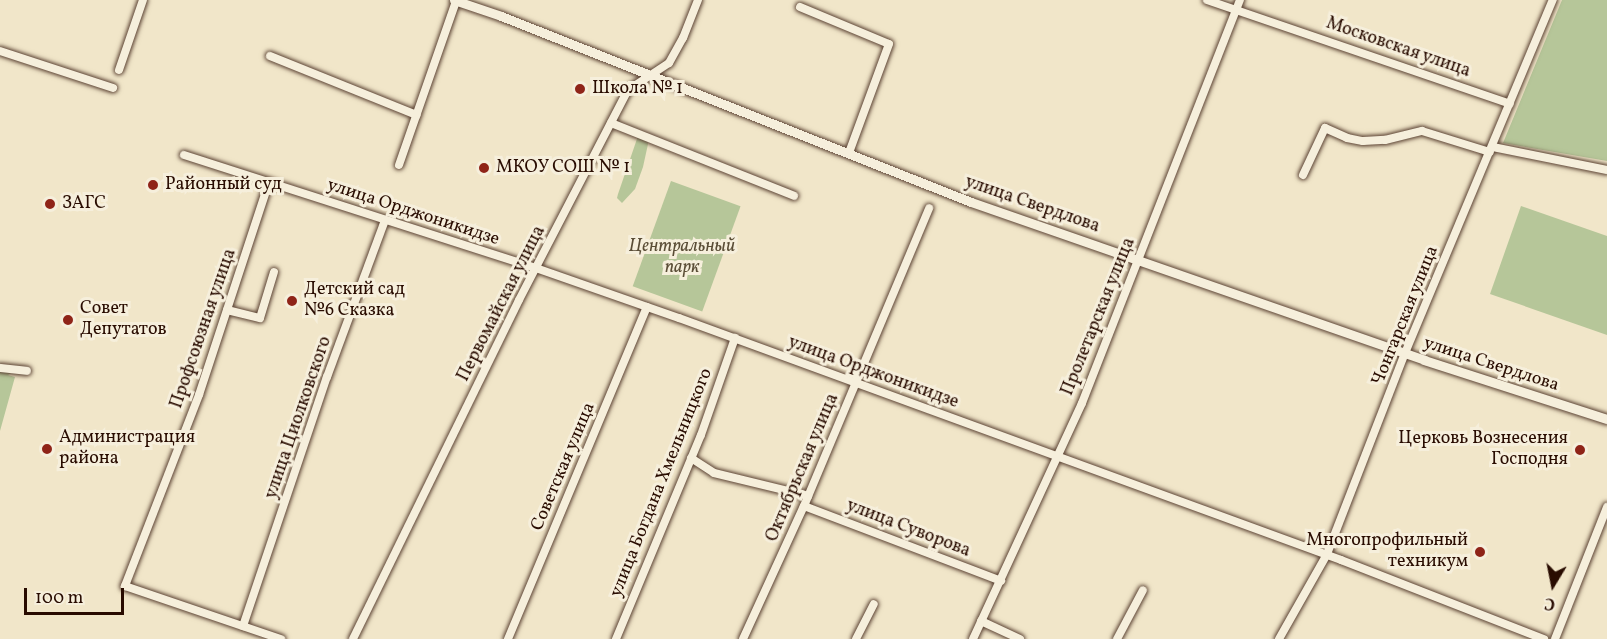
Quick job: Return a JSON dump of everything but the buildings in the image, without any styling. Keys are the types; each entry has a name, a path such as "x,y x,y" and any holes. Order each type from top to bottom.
{"street":[{"path":"119,70 143,0"},
{"path":"399,165 455,0"},
{"name":"улица Свердлова","path":"455,0 971,201 1405,353 1607,420"},
{"name":"Первомайская улица","path":"352,639 536,268 628,90 649,74 669,63 683,38 698,0"},
{"name":"Московская улица","path":"1207,0 1510,104"},
{"name":"Пролетарская улица","path":"973,639 1097,366 1240,0"},
{"name":"Чонгарская улица","path":"1279,639 1327,554 1405,353 1553,0"},
{"path":"800,6 889,44 849,153"},
{"path":"0,51 113,88"},
{"path":"270,57 417,115"},
{"path":"611,123 794,196"},
{"path":"1303,175 1325,128 1347,138 1363,141 1386,140 1424,131 1491,149 1607,170"},
{"name":"улица Орджоникидзе","path":"184,154 536,268 735,338 1327,554 1544,639"},
{"name":"Профсоюзная улица","path":"243,626 125,586 199,395 269,182"},
{"name":"Октябрьская улица","path":"743,639 804,506 929,208"},
{"name":"улица Циолковского","path":"243,626 327,377 384,220"},
{"path":"227,309 260,318 274,272"},
{"name":"Советская улица","path":"508,639 647,307"},
{"name":"улица Богдана Хмельницкого","path":"616,639 691,458 735,338"},
{"path":"0,368 27,371"},
{"path":"691,458 714,473 808,496"},
{"name":"улица Суворова","path":"804,506 1001,580"},
{"path":"1555,639 1607,507"},
{"path":"1117,639 1143,590"},
{"path":"856,639 874,604"},
{"path":"981,621 1020,639"},
{"path":"243,626 281,639"}],"green space":[{"path":"1562,0 1607,0 1607,161 1503,143"},
{"path":"638,136 647,140 648,144 643,167 635,189 622,203 617,198"},
{"name":"Центральный парк","path":"671,181 741,206 702,312 633,286"},
{"path":"1521,206 1607,236 1607,335 1490,294"},
{"path":"0,369 14,371 8,375 15,377 0,431"}],"place":[{"name":"Школа № 1","path":"580,89"},
{"name":"МКОУ СОШ № 1","path":"484,168"},
{"name":"Районный суд","path":"153,185"},
{"name":"ЗАГС","path":"50,204"},
{"name":"Детский сад №6 Сказка","path":"292,301"},
{"name":"Совет Депутатов","path":"68,320"},
{"name":"Администрация района","path":"47,449"},
{"name":"Церковь Вознесения Господня","path":"1580,450"},
{"name":"Многопрофильный техникум","path":"1480,552"}]}
